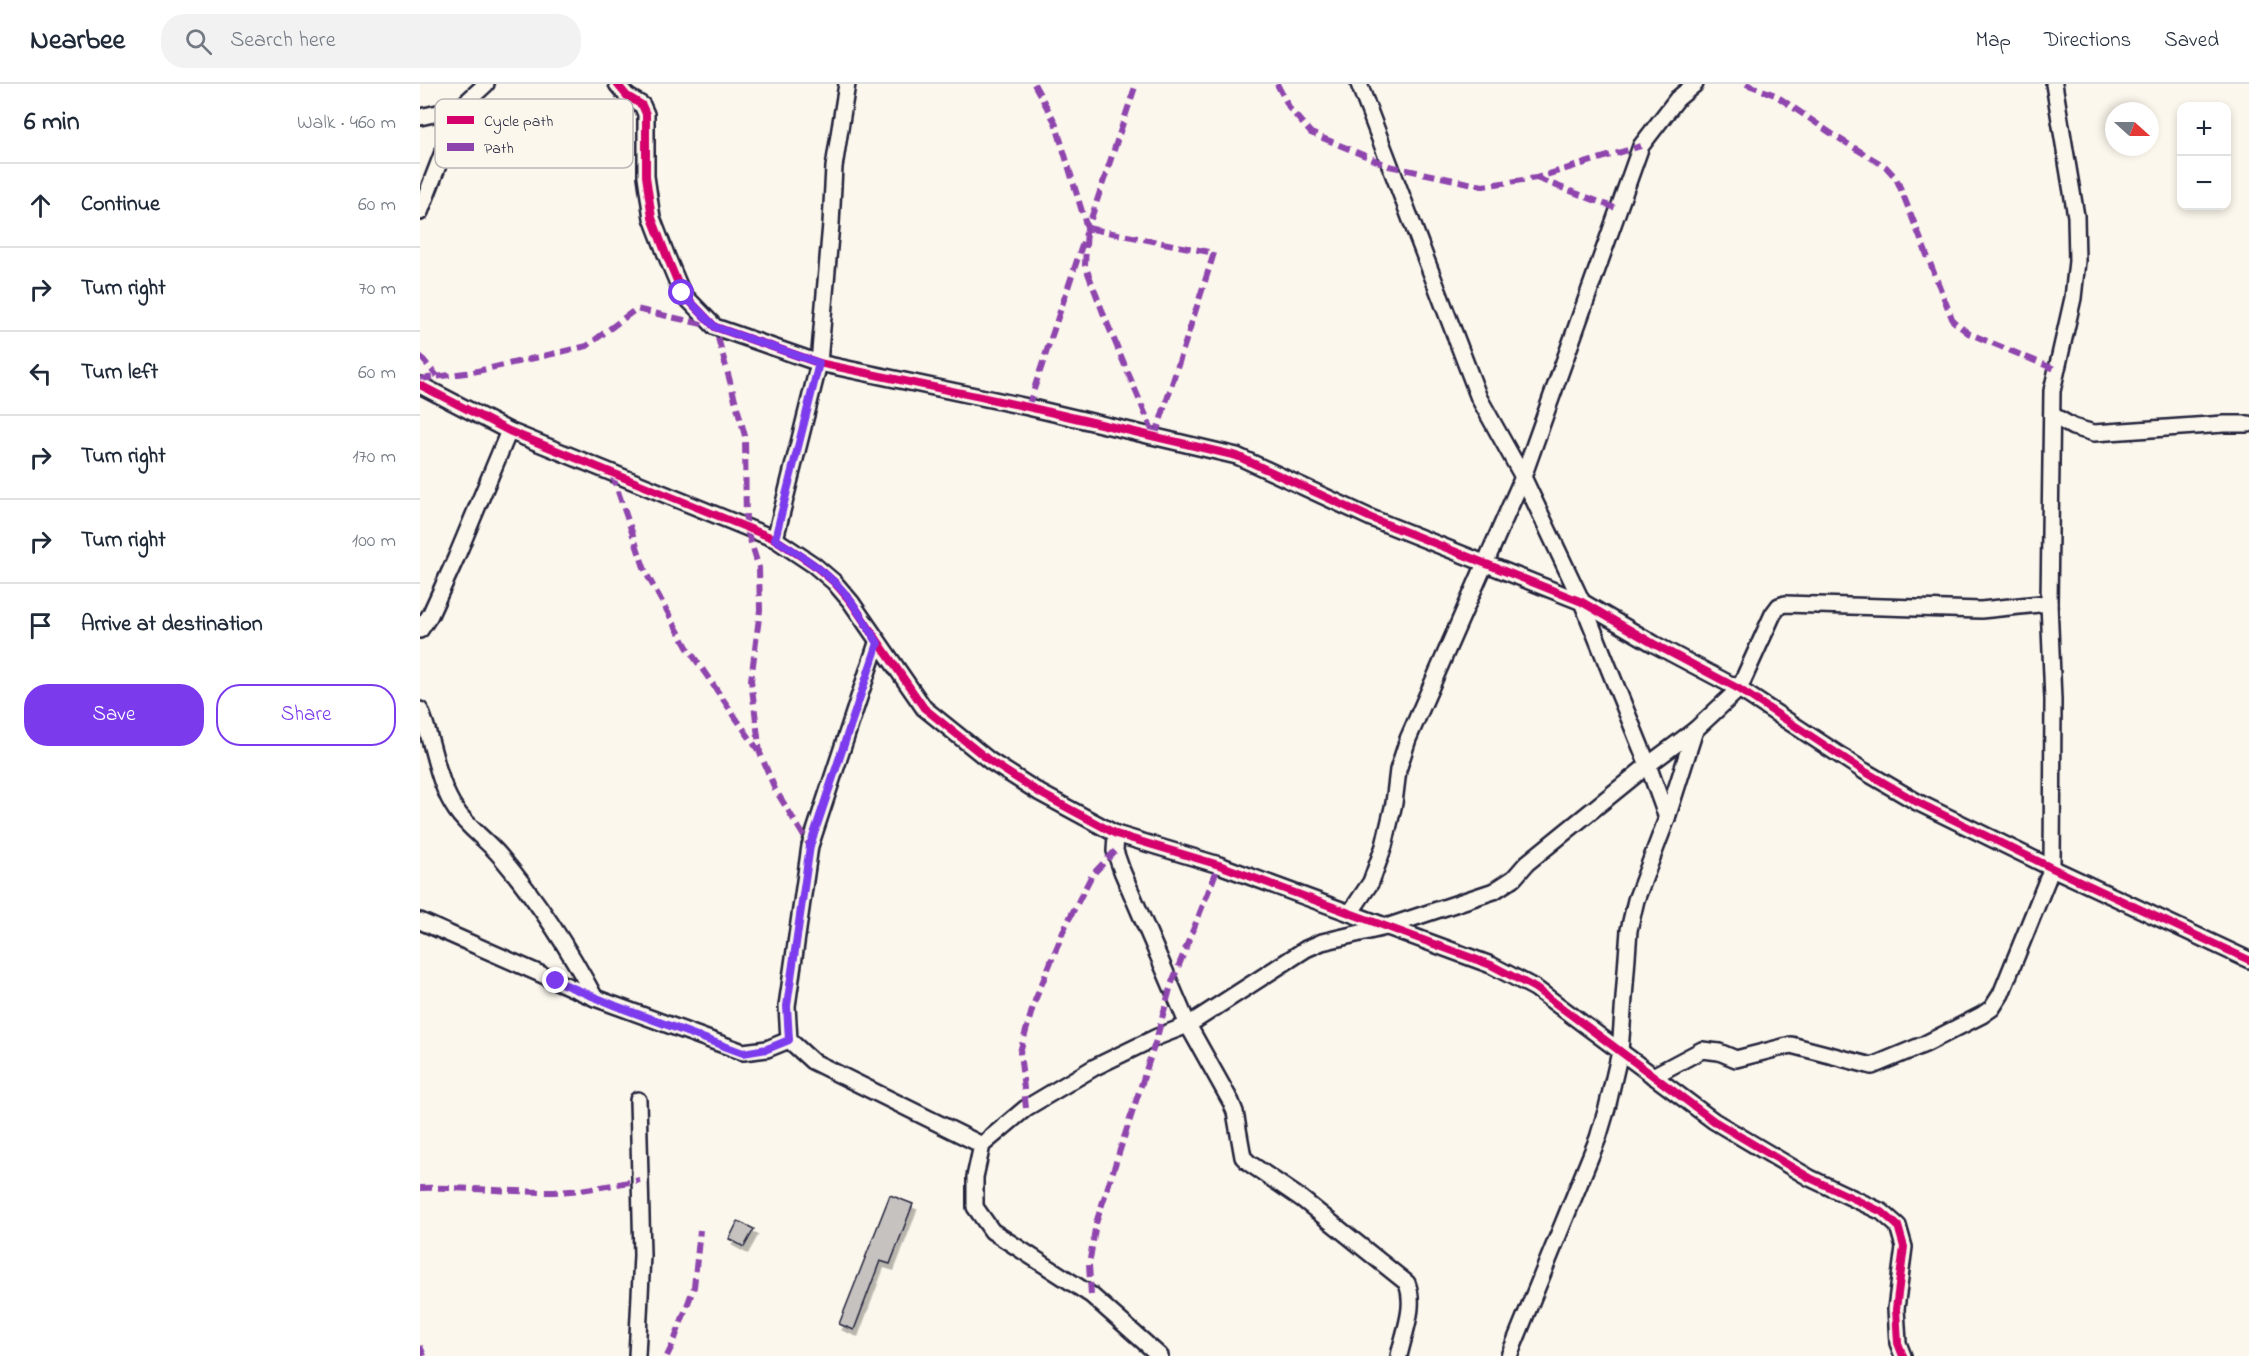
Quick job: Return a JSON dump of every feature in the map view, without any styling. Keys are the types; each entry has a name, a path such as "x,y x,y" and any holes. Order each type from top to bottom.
{"street":[{"path":"470,99 486,84"},
{"path":"603,84 632,99"},
{"path":"617,84 627,96"},
{"path":"775,539 819,363 834,166 847,84"},
{"path":"1359,84 1479,398 1522,477 1582,602 1667,818"},
{"path":"1350,914 1371,882 1384,846 1394,803 1398,770 1408,739 1522,477 1641,146 1677,99 1695,84"},
{"path":"1653,1076 1702,1050 1719,1052 1737,1059 1791,1045 1872,1066 1925,1044 1982,1015 1992,1008 2001,994 2052,868 2053,711 2049,603 2052,391 2073,298 2077,261 2076,216 2054,84"},
{"path":"633,100 642,105 646,114 646,176 652,218 682,293 715,327 819,363 1017,404 1237,456 1371,518 1582,602 1654,644 1739,689 1864,771 1917,802 2249,960"},
{"path":"420,117 435,114"},
{"path":"420,212 437,168"},
{"path":"420,384 509,431 775,539 814,565 834,582 851,602 924,708 990,760 1040,793 1116,834 1219,865 1491,965 1535,988 1578,1018 1714,1121 1810,1178 1882,1212 1898,1226 1904,1246 1896,1309 1899,1343 1903,1356"},
{"path":"2052,415 2073,427 2094,433 2249,424"},
{"path":"420,630 430,615 456,558 509,431"},
{"path":"1160,1356 1091,1295 992,1231 975,1207 975,1177 982,1145 1026,1107 1085,1072 1157,1037 1188,1025 1306,949 1322,942 1386,927 1494,891 1514,878 1527,863 1695,730 1739,689 1773,614 1779,606 1785,604 1981,610 2049,603"},
{"path":"878,643 810,846 787,1006 789,1040 812,1061 982,1145"},
{"path":"420,710 443,782 456,810 498,854 534,897 572,954 595,998"},
{"path":"1509,1356 1598,1138 1607,1108 1620,1052 1629,930 1636,900 1667,818 1695,730"},
{"path":"1116,834 1115,852 1122,871 1188,1025 1235,1112 1243,1157 1302,1199 1407,1283 1411,1294 1411,1305 1399,1356"},
{"path":"420,921 595,998 743,1053 767,1049 789,1040"},
{"path":"637,1356 642,1255 638,1100"}],"building":[{"path":"890,1195 913,1204 890,1264 880,1261 854,1330 839,1324"},
{"path":"738,1221 754,1229 744,1247 729,1239"}],"marked path":[{"path":"1034,84 1055,122 1087,228 1085,265 1155,437 1214,253 1087,228"},
{"path":"1028,407 1136,84"},
{"path":"1277,84 1290,109 1311,133 1389,166 1483,186 1536,178 1641,146"},
{"path":"1746,84 1775,95 1886,167 1896,178 1953,321 1968,333 2057,370"},
{"path":"1536,178 1618,209"},
{"path":"420,379 473,372 587,346 636,309 715,327 745,436 746,527 759,568 760,610 751,680 760,753 775,789 810,846"},
{"path":"420,356 437,376"},
{"path":"612,474 646,573 687,647 758,750"},
{"path":"1026,1108 1020,1052 1034,1003 1066,925 1092,875 1115,851"},
{"path":"1091,1295 1089,1265 1096,1223 1157,1037 1171,985 1219,865"},
{"path":"420,1188 552,1192 590,1189 640,1180"},
{"path":"667,1356 694,1287 700,1230"},
{"path":"420,1346 424,1356"}],"cycle path":[{"path":"617,84 632,99"},
{"path":"633,100 642,105 646,114 646,176 652,218 682,293 715,327 819,363 1028,407 1237,456 1371,518 1582,602 1654,644 1739,689 1864,771 1917,802 2249,960"},
{"path":"420,385 509,431 775,539 814,565 834,582 851,602 924,708 990,761 1040,793 1116,834 1219,865 1491,965 1535,988 1714,1121 1810,1178 1882,1212 1898,1226 1904,1247 1896,1309 1898,1343 1903,1356"}],"route":[{"path":"556,981 595,998 743,1053 767,1049 789,1040 787,1006 810,846 878,643 851,602 834,582 814,565 775,539 819,363 715,327 682,293"}]}
